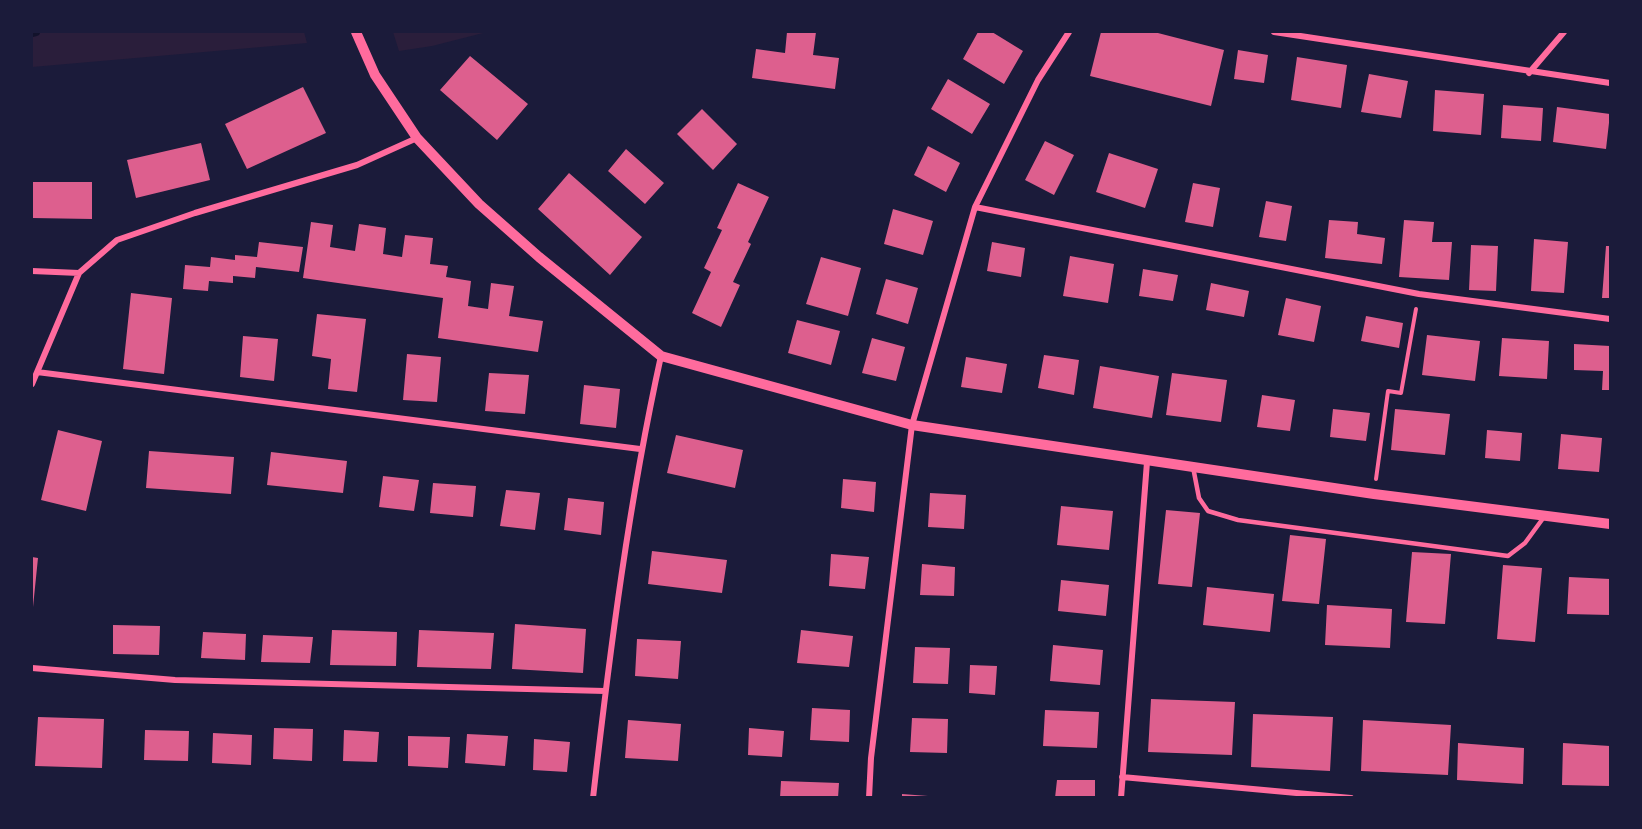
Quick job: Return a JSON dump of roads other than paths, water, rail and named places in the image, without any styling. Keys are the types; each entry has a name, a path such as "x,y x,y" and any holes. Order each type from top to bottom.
{"street":[{"path":"356,32 375,75 417,138 479,204 539,257 661,356 912,426 1374,494 1611,524"},
{"path":"868,798 912,426 975,207 1038,80 1069,32"},
{"path":"1274,32 1528,73 1611,83"},
{"path":"1528,73 1564,32"},
{"path":"32,384 80,273 117,240 195,213 357,165 417,138"},
{"path":"975,207 1419,294 1611,319"},
{"path":"32,271 80,273"},
{"path":"593,798 605,690 640,449 661,356"},
{"path":"37,372 640,449"},
{"path":"1121,798 1147,462"},
{"path":"32,668 175,681 605,690"},
{"path":"1122,777 1352,798"}],"lane":[{"path":"1193,467 1199,498 1208,511 1238,520 1508,556 1526,543 1546,514"}],"waterway":[{"path":"32,33 36,32"}]}
